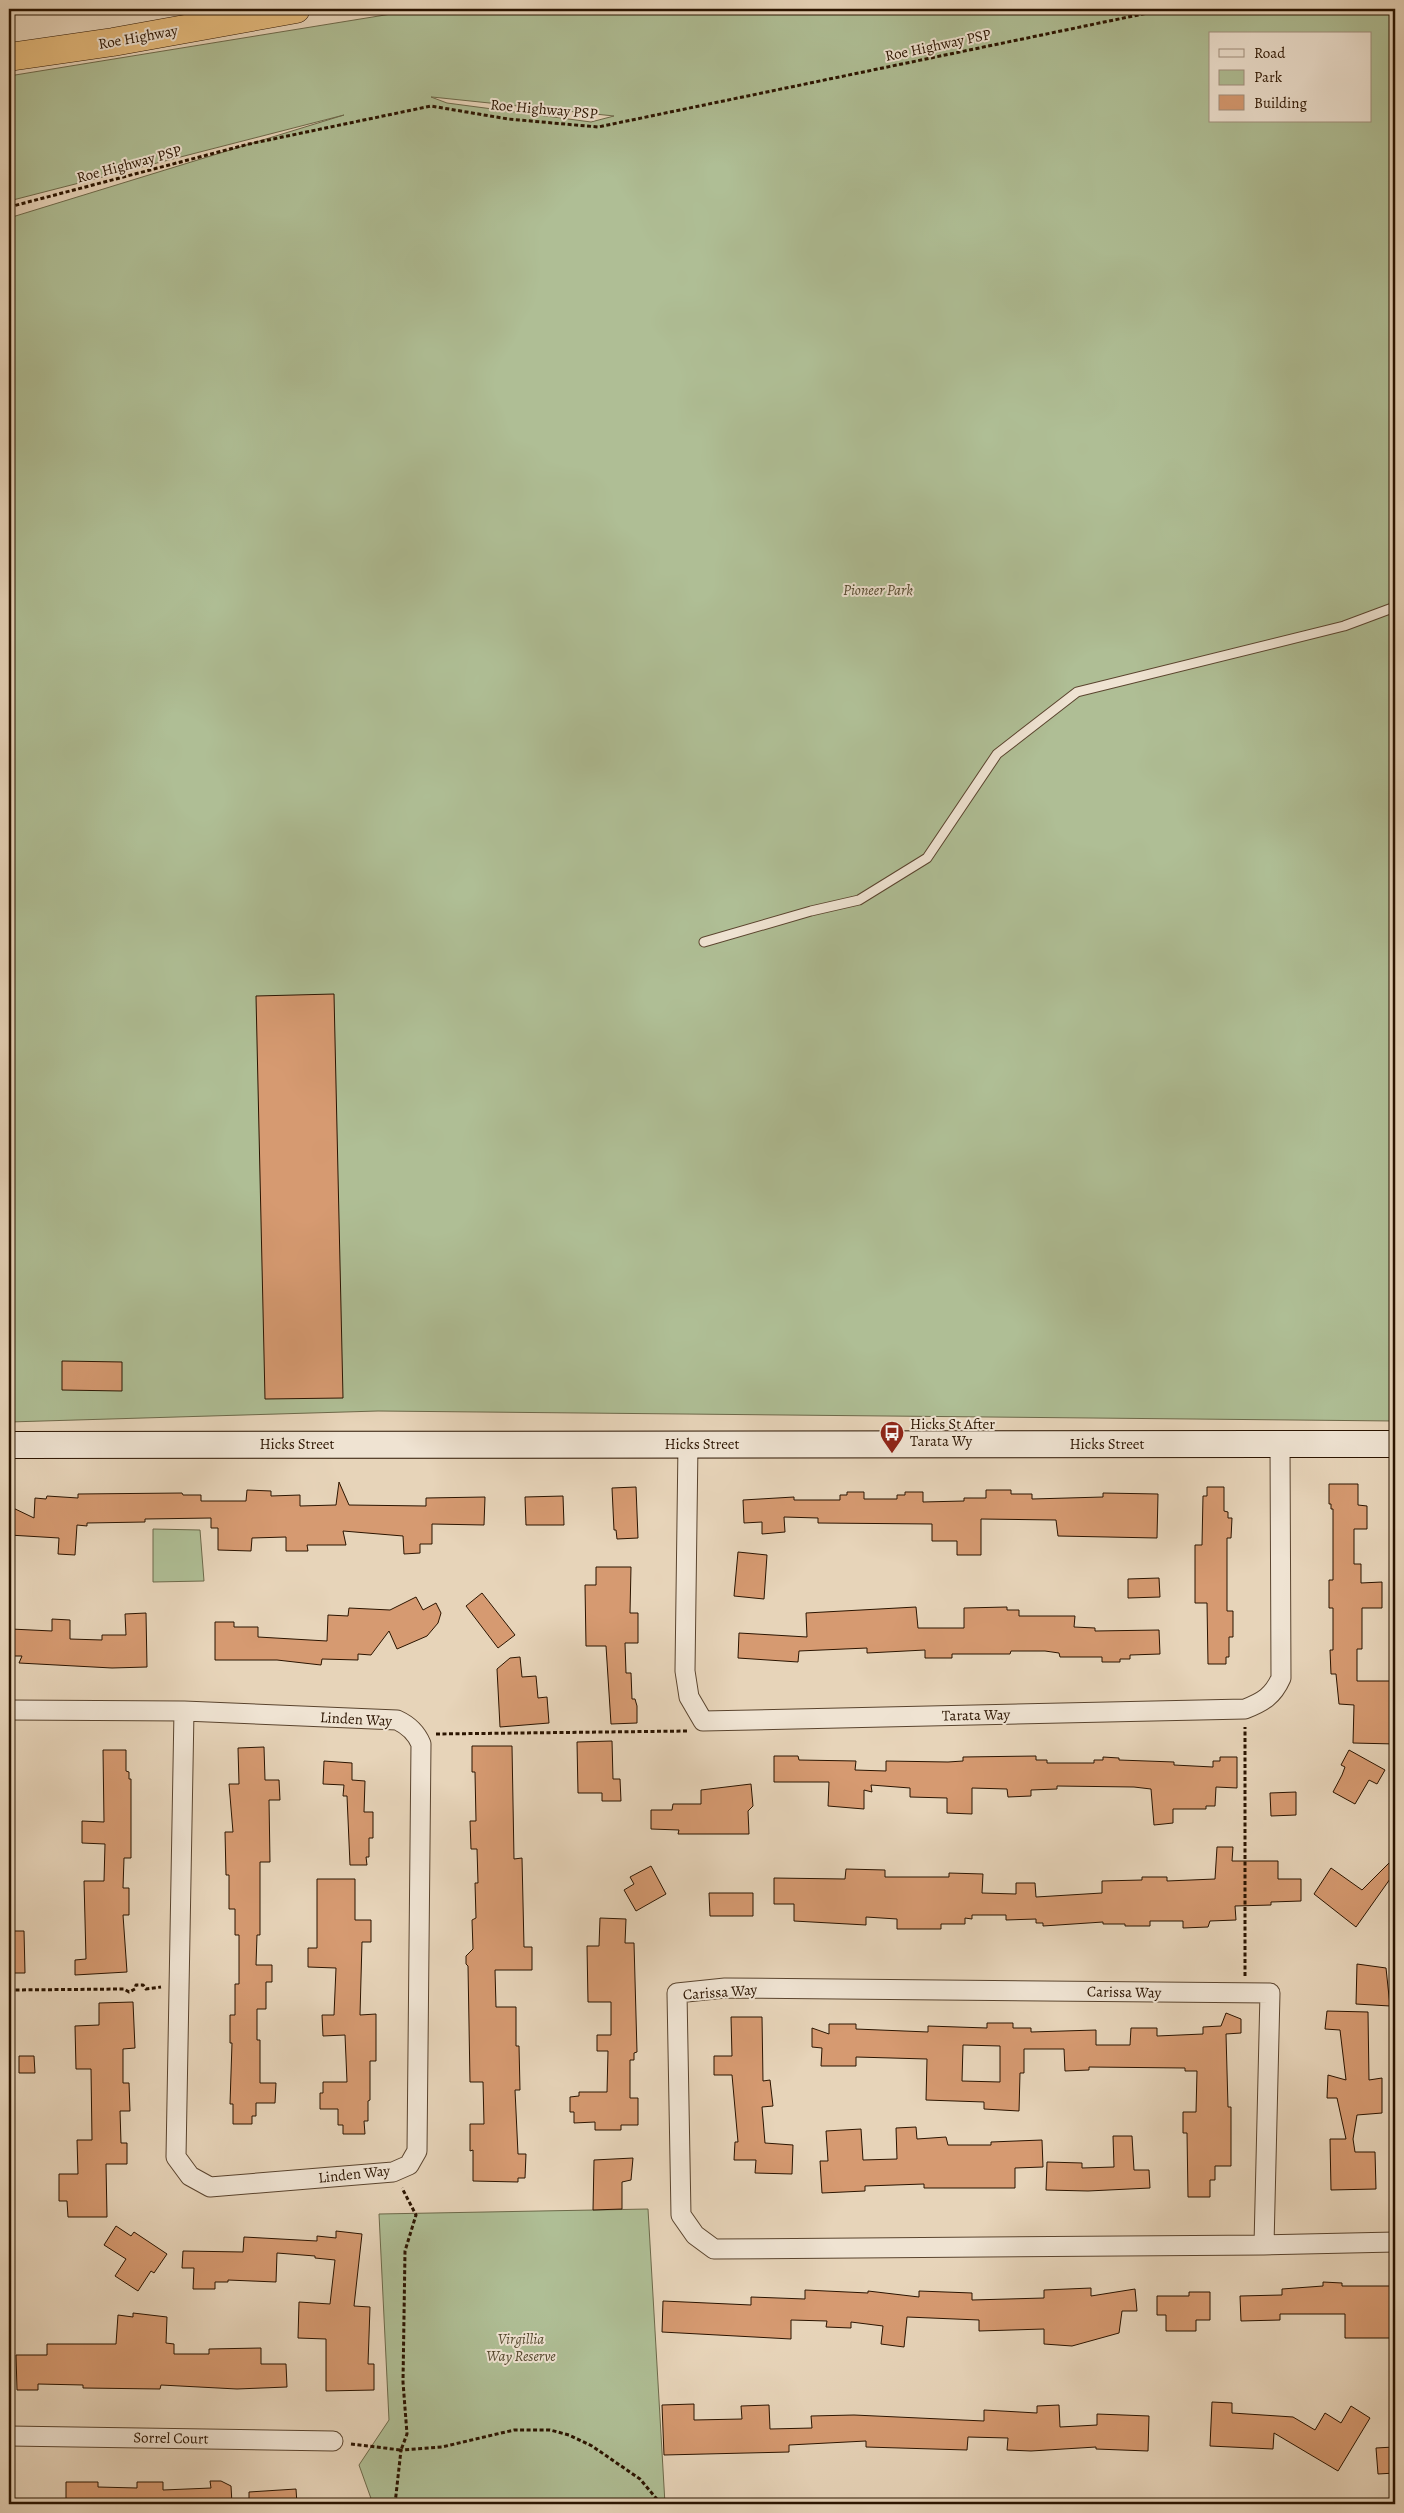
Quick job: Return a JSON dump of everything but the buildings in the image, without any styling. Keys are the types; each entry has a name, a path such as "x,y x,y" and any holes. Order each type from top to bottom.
{"highway":[{"name":"Roe Highway","path":"9,57 113,42 296,9"}],"street":[{"name":"Tarata Way","path":"703,1721 1245,1709 1269,1697 1281,1678 1280,1443"},
{"name":"Hicks Street","path":"9,1444 1395,1444"},
{"path":"688,1444 685,1671 689,1697 703,1721"},
{"name":"Linden Way","path":"9,1710 184,1711 397,1720 408,1726 416,1734 421,1744 417,2151 408,2165 393,2172 210,2187 190,2176 176,2157 184,1711"},
{"name":"Carissa Way","path":"1264,2245 1270,1993 726,1988 677,1993 681,2215 695,2235 714,2248 1264,2245 1395,2242"},
{"name":"Sorrel Court","path":"9,2436 334,2441"}],"lane":[{"path":"704,942 810,911 859,900 927,858 998,754 1077,692 1344,626 1395,607"}],"path":[{"name":"Roe Highway PSP","path":"9,207 249,144 432,106 508,119 598,127 1167,9"},
{"path":"1245,1709 1245,1993"},
{"path":"416,1734 689,1731 703,1721"},
{"path":"9,1990 124,1988 128,1992 135,1989 136,1985 143,1985 146,1989 180,1985"},
{"path":"393,2172 416,2215 405,2251 403,2382 407,2434 401,2450 394,2504"},
{"path":"334,2441 401,2450 442,2447 514,2430 550,2430 569,2435 592,2446 640,2479 661,2504"}],"green space":[{"name":"Pioneer Park","path":"422,9 1395,9 1395,1421 378,1411 9,1422 9,218 344,115 9,201 9,76","holes":["432,97 614,116 591,122 447,103"]},
{"path":"153,1529 200,1530 204,1581 153,1582"},
{"name":"Virgillia Way Reserve","path":"648,2209 665,2504 373,2504 359,2465 389,2420 379,2214"}],"place":[{"name":"Hicks St After Tarata Wy","path":"892,1454"}]}
